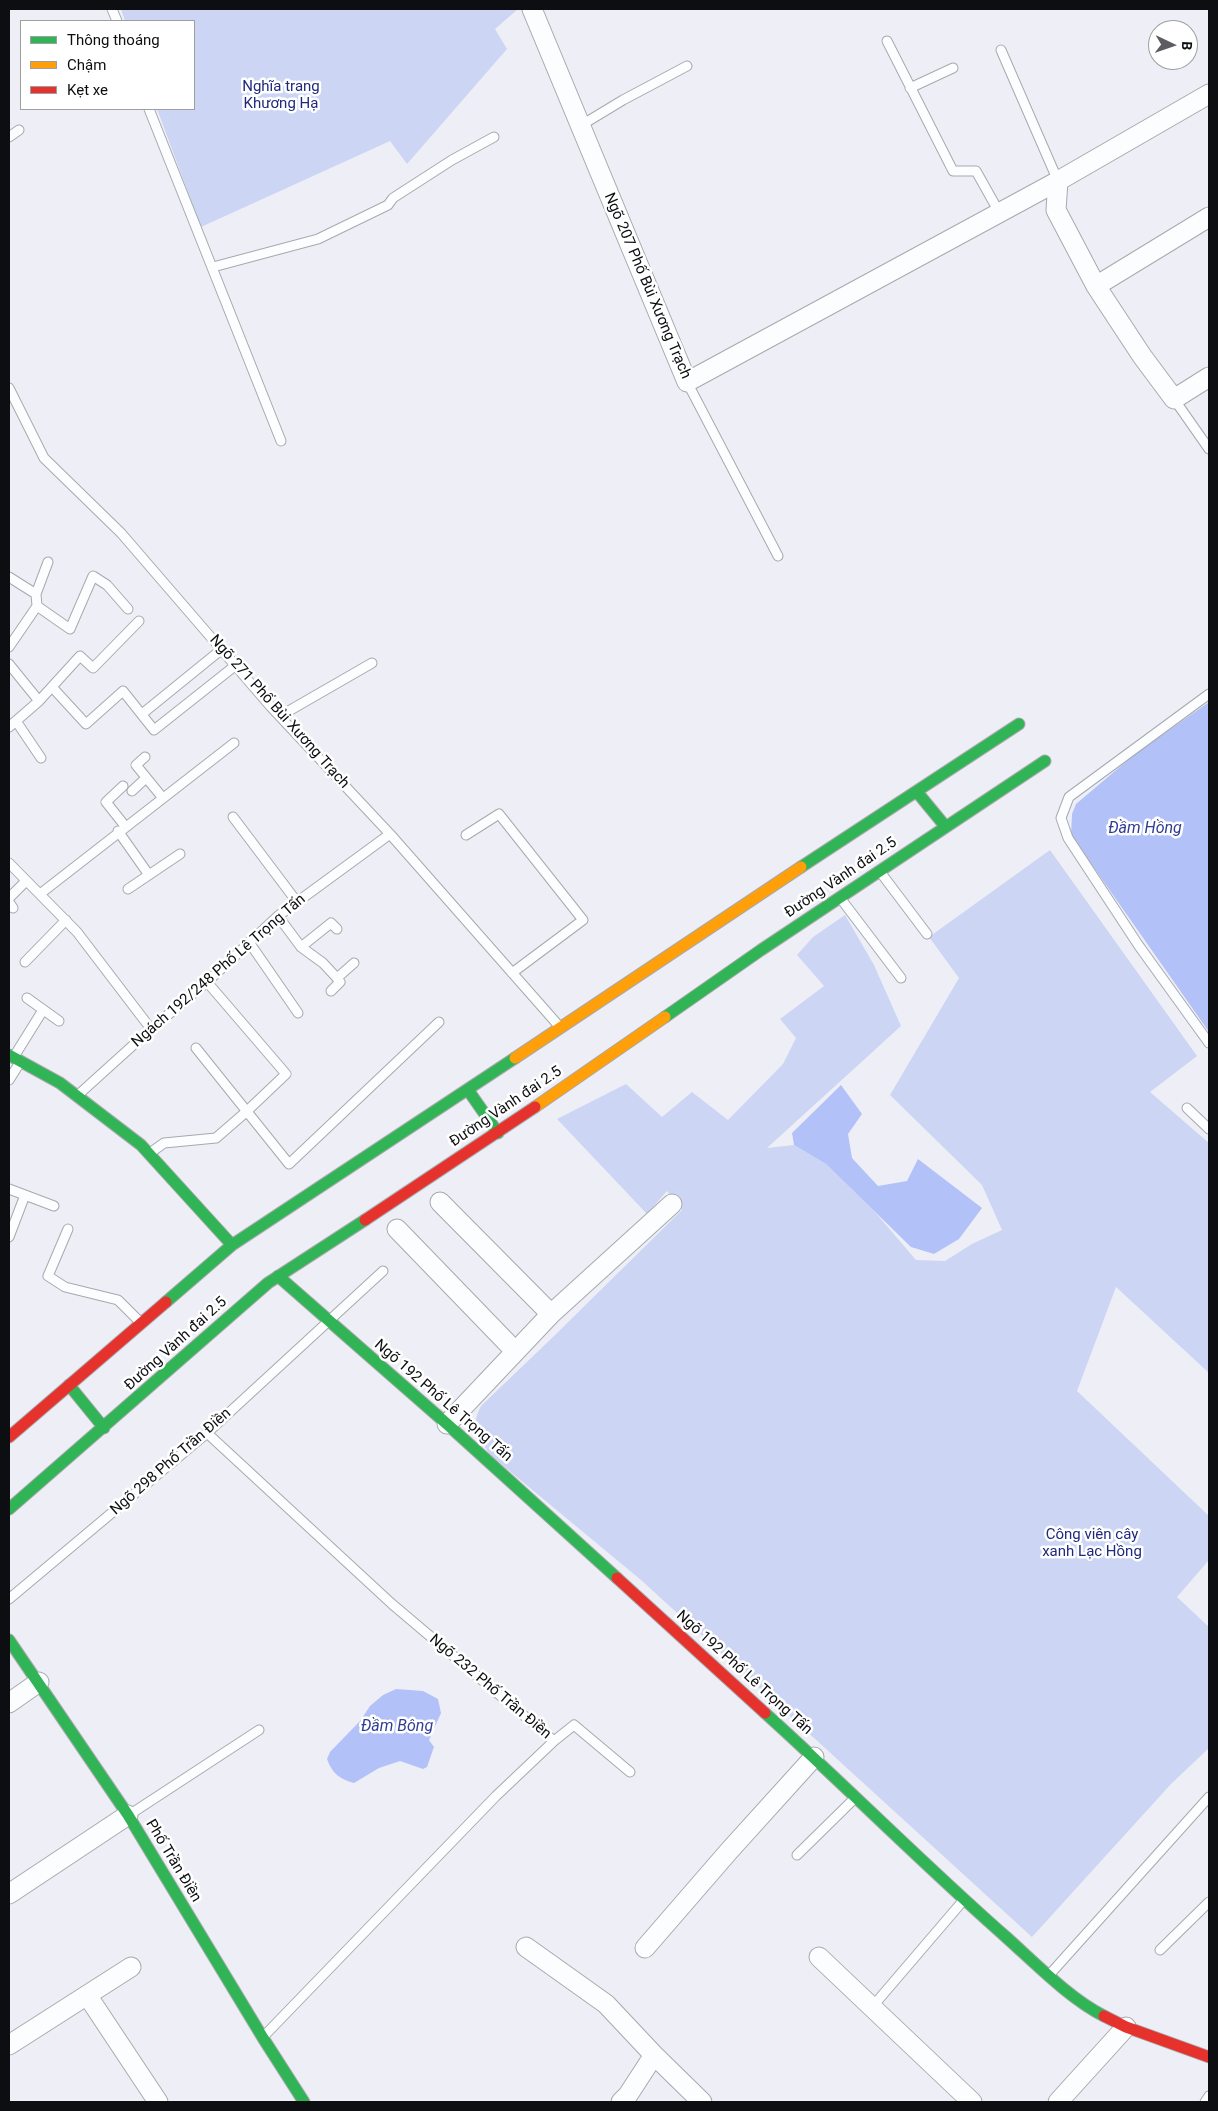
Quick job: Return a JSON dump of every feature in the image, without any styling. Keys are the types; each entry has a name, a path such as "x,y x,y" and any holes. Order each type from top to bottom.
{"main road":[{"name":"Đường Vành đai 2.5","path":"9,1437 232,1245 1019,724"},
{"name":"Đường Vành đai 2.5","path":"9,1509 104,1428 268,1282 498,1133 753,955 1045,761"},
{"path":"917,792 945,826"},
{"path":"15,1058 60,1083 150,1153 232,1245"},
{"path":"468,1090 498,1133"},
{"name":"Ngõ 192 Phố Lê Trọng Tấn","path":"278,1276 447,1424 814,1757 964,1900 1049,1975 1092,2010 1126,2027 1209,2057"},
{"path":"69,1385 104,1428"},
{"name":"Phố Trần Điền","path":"9,1640 128,1815 262,2038 295,2099"}],"street":[{"name":"Ngõ 207 Phố Bùi Xương Trạch","path":"532,9 687,382"},
{"path":"687,382 1058,181 1209,94"},
{"path":"1058,181 1056,210 1096,286 1142,356 1174,399 1209,377"},
{"path":"1096,286 1209,218"},
{"path":"440,1202 551,1314"},
{"path":"447,1424 551,1314 672,1204"},
{"path":"397,1229 515,1351"},
{"path":"9,1703 39,1682"},
{"path":"645,1948 814,1757"},
{"path":"9,1894 128,1815"},
{"path":"526,1947 606,2004 702,2102"},
{"path":"819,1957 972,2102"},
{"path":"9,2045 131,1967"},
{"path":"87,1995 158,2102"},
{"path":"1058,2102 1126,2027"},
{"path":"621,2102 628,2095 654,2055"}],"lane":[{"path":"887,41 953,171 976,170 999,212"},
{"path":"1001,50 1058,181"},
{"path":"580,127 623,100 687,66"},
{"path":"910,88 952,68"},
{"path":"149,110 281,441"},
{"path":"9,137 19,130"},
{"path":"213,267 318,238 388,205 393,198 452,160 494,137"},
{"name":"Ngõ 207 Phố Bùi Xương Trạch","path":"687,382 778,556"},
{"name":"Ngõ 271 Phố Bùi Xương Trạch","path":"9,388 44,458 122,533 280,716 390,834 561,1028"},
{"path":"1174,399 1209,449"},
{"path":"9,647 37,606 36,594 48,562"},
{"path":"37,606 70,629 93,576 107,585 128,609"},
{"path":"9,577 36,594"},
{"path":"41,758 12,724 39,701 80,656 93,668 139,621"},
{"path":"142,714 222,649"},
{"path":"280,716 372,663"},
{"path":"9,664 39,701"},
{"path":"52,686 86,724 123,691 154,730 236,665"},
{"path":"1209,694 1069,797 1061,818 1068,838 1139,946 1209,1043"},
{"path":"40,894 234,742"},
{"path":"145,757 136,765 162,797"},
{"path":"146,778 106,802 149,875"},
{"path":"466,835 499,814 583,920 512,973"},
{"path":"233,817 297,902"},
{"name":"Ngách 192/248 Phố Lê Trọng Tấn","path":"77,1096 151,1029 207,982 278,916 390,834"},
{"path":"128,889 180,854"},
{"path":"9,863 77,932 151,1029"},
{"path":"879,871 927,934"},
{"path":"10,903 26,882"},
{"path":"840,897 901,978"},
{"path":"278,916 301,947 323,963 340,982 331,991"},
{"path":"25,962 66,920"},
{"path":"301,947 331,923 337,929"},
{"path":"249,942 298,1013"},
{"path":"337,978 354,963"},
{"path":"150,1153 164,1143 216,1138 286,1074 207,982"},
{"path":"27,998 59,1021"},
{"path":"9,1080 15,1058 43,1010"},
{"path":"196,1048 289,1164 439,1022"},
{"path":"1186,1108 1209,1129"},
{"path":"9,1189 54,1206"},
{"path":"9,1237 25,1195"},
{"path":"68,1229 48,1276 65,1287 118,1300 141,1323"},
{"name":"Ngõ 298 Phố Trần Điền","path":"9,1599 207,1433 384,1271"},
{"name":"Ngõ 232 Phố Trần Điền","path":"207,1433 392,1604 554,1741 496,1796 262,2038"},
{"path":"554,1741 574,1725 630,1772"},
{"path":"128,1815 259,1730"},
{"path":"797,1855 856,1797"},
{"path":"1049,1975 1209,1797"},
{"path":"872,2006 964,1900"},
{"path":"1160,1950 1209,1902"},
{"path":"1205,2102 1209,2096"}],"green space":[{"name":"Nghĩa trang Khương Hạ","path":"121,9 518,9 495,29 507,49 407,164 390,141 201,227 157,110 195,110 195,20 125,20"},
{"name":"Công viên cây xanh Lạc Hồng","path":"1050,850 1197,1056 1150,1092 1209,1143 1209,1373 1116,1287 1077,1391 1209,1516 1209,1560 1177,1597 1209,1627 1209,1748 1171,1784 1032,1937 641,1580 489,1454 479,1436 476,1420 481,1406 682,1210 667,1191 647,1214 557,1119 626,1084 662,1117 692,1092 728,1120 783,1064 796,1038 780,1019 824,986 797,955 813,937 845,915 874,965 901,1026 767,1148 794,1145 826,1164 875,1212 916,1260 945,1261 972,1244 1002,1230 982,1185 890,1095 959,978 929,937"}],"water":[{"name":"Đầm Hồng","path":"1209,702 1209,1032 1071,835 1072,814 1076,804 1135,754"},
{"path":"841,1085 862,1114 848,1134 852,1158 878,1186 907,1181 918,1159 982,1208 959,1239 934,1254 911,1247 826,1164 794,1145 792,1133"},
{"name":"Đầm Bông","path":"396,1689 423,1691 438,1699 441,1713 429,1740 434,1747 427,1767 423,1769 400,1761 379,1768 354,1783 344,1780 331,1768 327,1759 330,1752 360,1721 370,1706 383,1695"}],"traffic: fast":[{"path":"801,867 1019,724"},
{"path":"665,1017 761,950 1045,761"},
{"path":"917,792 945,826"},
{"path":"9,1055 60,1083 141,1145 232,1245"},
{"path":"166,1302 232,1245 515,1058"},
{"path":"468,1090 498,1133"},
{"path":"9,1509 268,1283 365,1220"},
{"path":"278,1276 447,1424 617,1578"},
{"path":"69,1385 104,1428"},
{"path":"9,1640 128,1815 304,2102"},
{"path":"765,1713 1041,1969 1078,2000 1104,2016"}],"traffic: slow":[{"path":"515,1058 801,867"},
{"path":"535,1107 665,1017"}],"traffic: jam":[{"path":"365,1220 535,1107"},
{"path":"9,1437 166,1302"},
{"path":"617,1578 765,1713"},
{"path":"1104,2016 1126,2027 1209,2057"}]}
